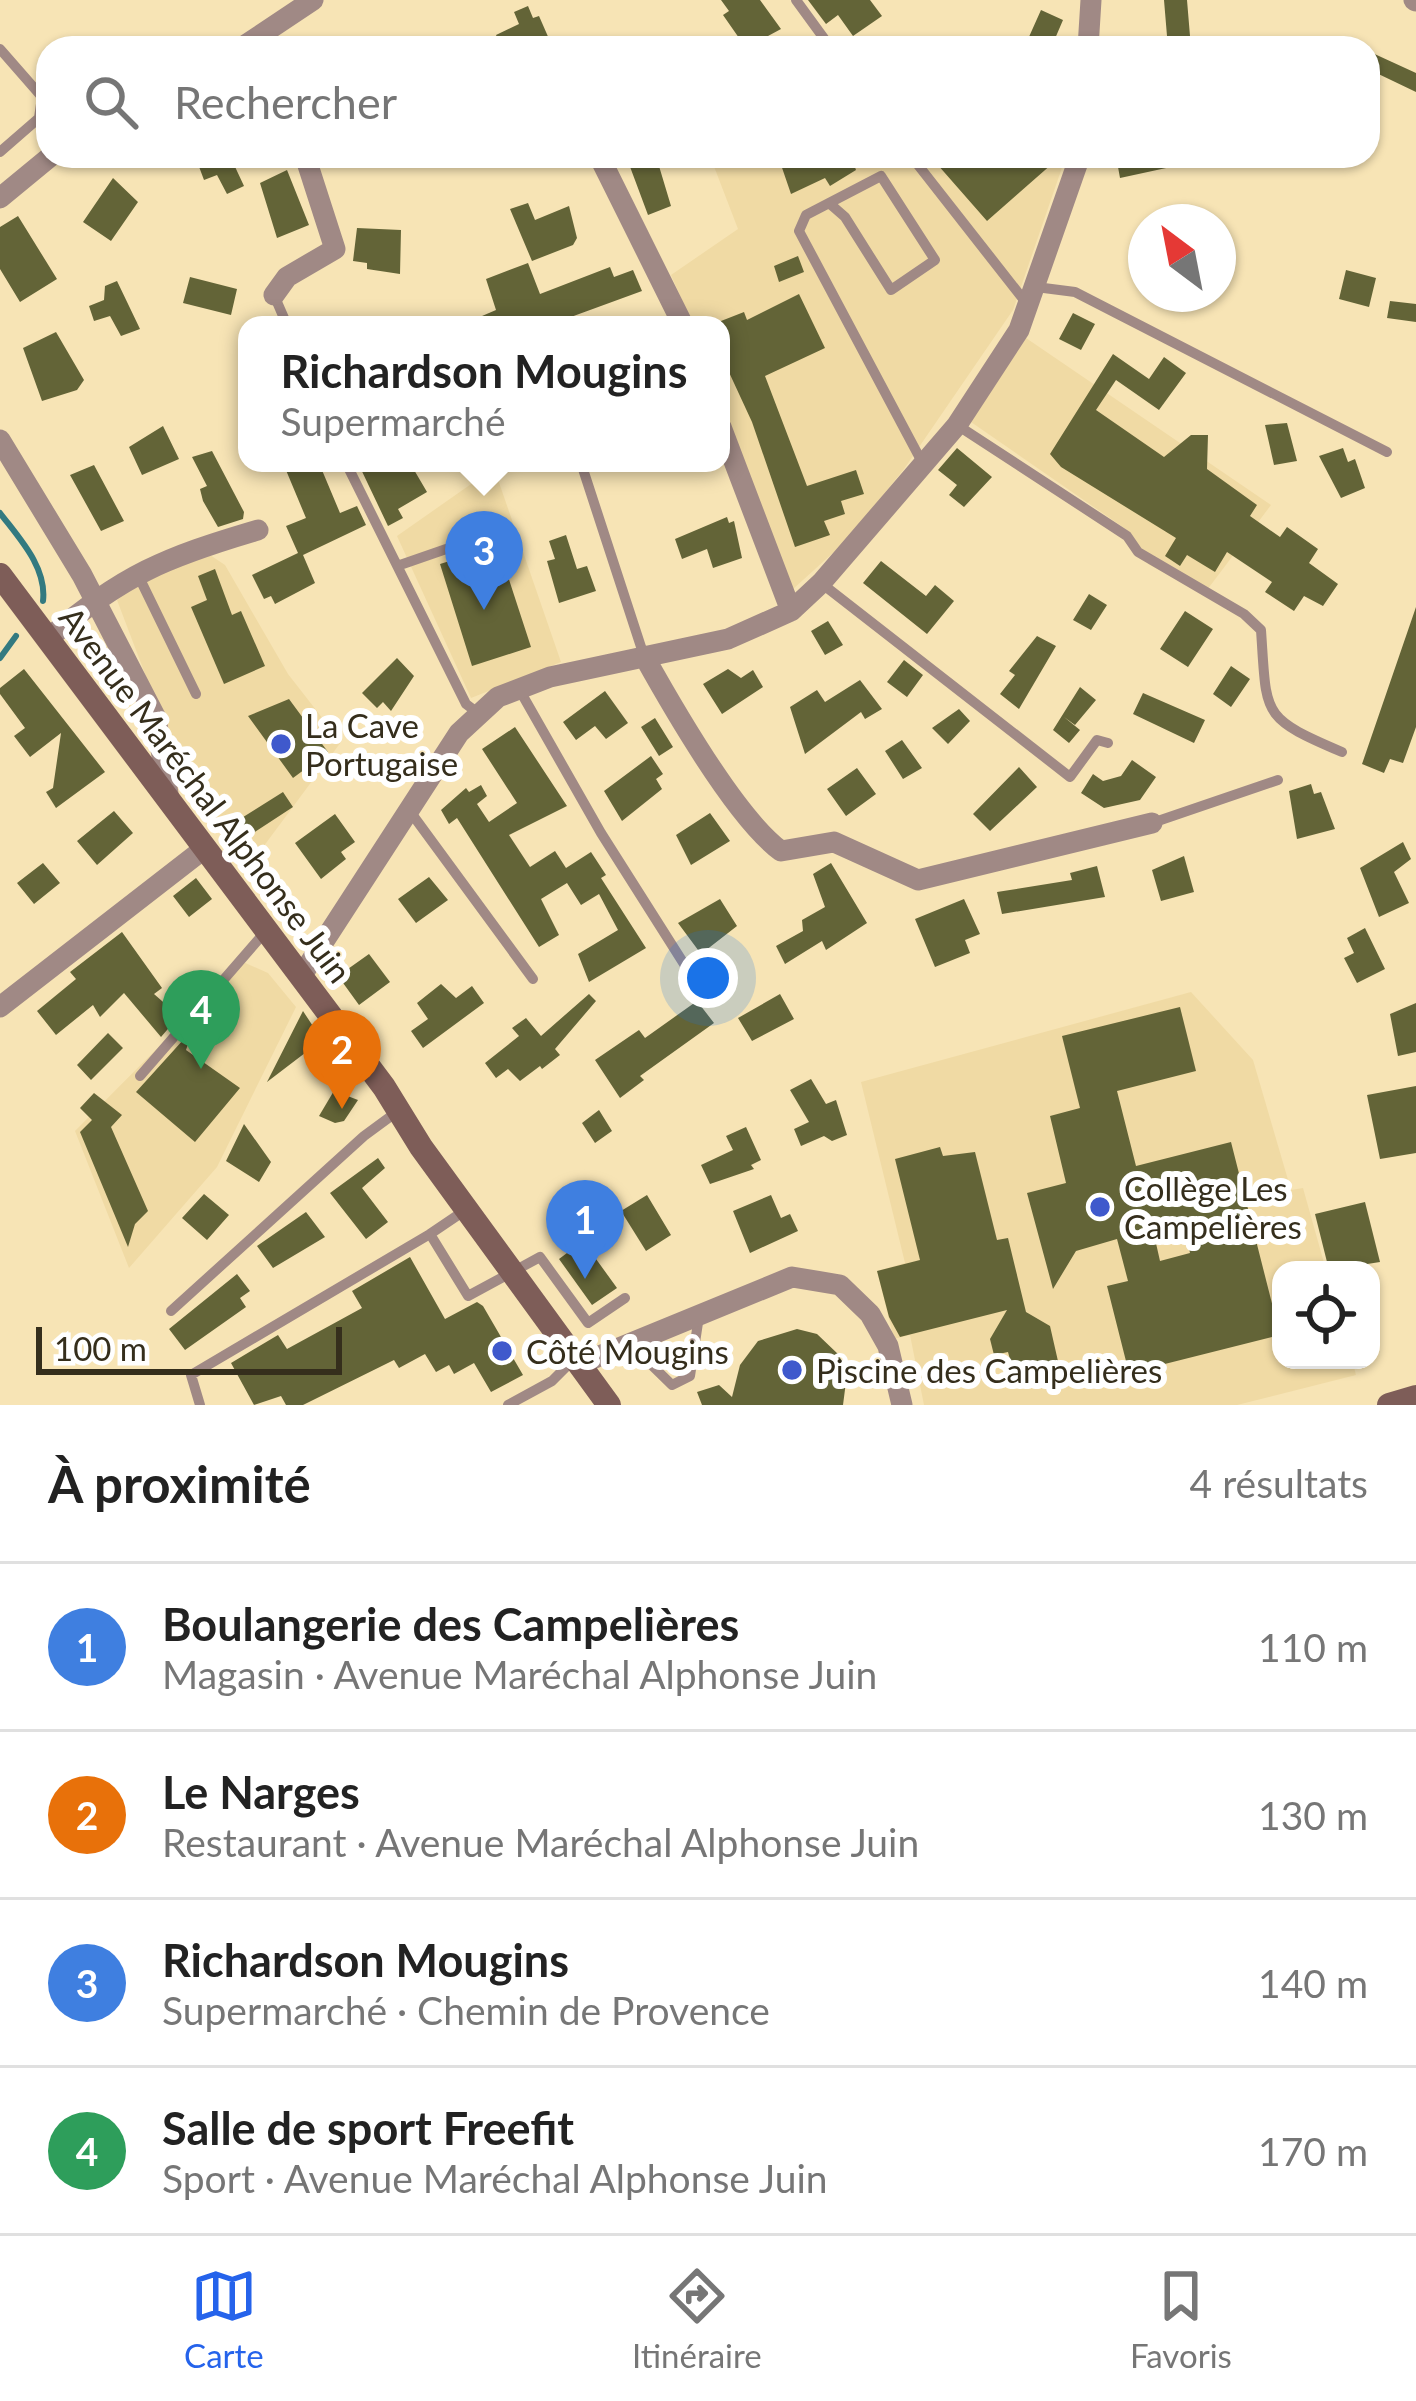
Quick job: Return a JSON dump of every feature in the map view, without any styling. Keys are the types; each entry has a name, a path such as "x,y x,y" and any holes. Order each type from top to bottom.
{"main road":[{"name":"Avenue Maréchal Alphonse Juin","path":"0,575 302,975 608,1405"},
{"path":"1389,1405 1416,1397"}],"street":[{"path":"259,36 313,0"},
{"path":"1089,36 1091,0"},
{"path":"0,198 36,168"},
{"path":"274,295 287,277 335,249 309,168"},
{"path":"605,168 679,316"},
{"path":"302,975 478,713 519,688 728,639 791,610 821,583 957,424 1019,331 1076,168"},
{"path":"0,440 156,718 170,803"},
{"path":"730,451 791,610"},
{"path":"49,638 92,599 168,556 258,530"},
{"path":"644,656 732,793 766,840 781,851 833,842 918,880 1152,823"},
{"path":"0,1007 205,848"},
{"path":"578,1361 792,1277 840,1285 870,1314 888,1346 902,1405"}],"lane":[{"path":"796,0 823,36"},
{"path":"0,49 36,90"},
{"path":"0,152 36,121"},
{"path":"921,168 1032,297 1075,292 1387,452"},
{"path":"829,203 844,217 891,290 935,260 881,176 829,203 806,215 799,231 807,254 922,462"},
{"path":"274,295 283,316"},
{"path":"957,424 1127,536 1138,551 1244,614 1261,630 1266,706 1285,728 1342,752"},
{"path":"351,472 466,704 478,713"},
{"path":"584,472 644,656"},
{"path":"400,565 475,538"},
{"path":"137,573 196,694"},
{"path":"821,583 1070,777 1097,740 1108,743"},
{"path":"519,688 601,833 692,975"},
{"path":"1152,823 1278,780"},
{"path":"409,810 533,979"},
{"path":"140,1076 267,930"},
{"path":"172,1311 364,1136 398,1111"},
{"path":"200,1405 191,1375 466,1209"},
{"path":"430,1234 467,1296 540,1257 588,1322 625,1298"},
{"path":"629,1343 672,1384 690,1376 699,1314"},
{"path":"508,1405 578,1361"}],"shaded area":[{"path":"715,168 1062,168 1013,310 904,469 846,541 792,590 730,424 730,316 689,316 671,275 738,229"},
{"path":"1026,338 1271,505 1204,594 1148,564 1130,532 971,422"},
{"path":"488,472 495,472 561,662 471,698 397,536"},
{"path":"204,551 225,565 288,674 341,742 252,862 186,782 117,600 161,569"},
{"path":"243,962 268,973 296,1007 217,1167 129,1268 75,1131"},
{"name":"Collège Les Campelières","path":"1191,992 1253,1060 1291,1190 1303,1188 1323,1261 1272,1261 1272,1369 1354,1369 1356,1375 1237,1405 924,1405 910,1335 894,1339 877,1271 905,1263 861,1082"}],"building":[{"path":"721,0 760,0 781,29 768,36 738,36 723,15 729,11"},
{"path":"808,0 870,0 882,16 853,36 838,15 826,24"},
{"path":"1164,0 1187,0 1190,36 1167,36"},
{"path":"528,6 533,18 539,16 548,36 496,36 519,24 514,12"},
{"path":"1041,10 1063,20 1056,36 1029,36"},
{"path":"1380,56 1416,73 1416,92 1380,75"},
{"path":"200,168 236,168 244,186 227,194 217,175 204,180"},
{"path":"630,168 660,168 671,206 648,215"},
{"path":"782,168 855,168 830,186 825,178 791,194"},
{"path":"941,168 1047,168 987,221"},
{"path":"1118,168 1166,168 1120,178"},
{"path":"287,170 309,225 277,238 260,183"},
{"path":"113,178 138,202 111,241 83,222"},
{"path":"528,203 535,220 569,206 577,238 573,245 532,261 510,209"},
{"path":"18,216 57,279 20,302 0,269 0,227"},
{"path":"357,228 401,230 400,274 367,269 367,263 353,261"},
{"path":"798,256 804,272 779,282 774,266"},
{"path":"528,263 540,294 610,267 614,277 633,270 642,291 574,316 482,316 496,310 486,279"},
{"path":"1346,270 1376,278 1369,307 1339,299"},
{"path":"190,277 237,289 231,315 183,303"},
{"path":"117,281 140,329 121,336 110,316 94,321 89,306 104,300 105,286"},
{"path":"799,294 825,348 765,376 807,486 856,470 864,494 841,501 845,514 824,521 830,535 795,547 752,422 730,374 730,317 744,312 747,320"},
{"path":"1390,301 1416,304 1416,322 1387,318"},
{"path":"1073,313 1095,324 1081,350 1059,339"},
{"path":"56,332 84,380 77,390 42,401 23,348"},
{"path":"1113,354 1149,379 1164,357 1186,373 1159,410 1116,380 1096,410 1164,457 1191,435 1208,435 1207,469 1257,505 1250,516 1280,537 1287,527 1318,549 1309,563 1338,584 1323,606 1304,596 1294,611 1265,592 1272,582 1227,552 1215,572 1187,555 1180,566 1165,556 1176,538 1061,467 1050,454"},
{"path":"1287,423 1297,461 1274,465 1265,425"},
{"path":"163,426 179,459 142,475 129,447"},
{"path":"957,448 992,477 964,507 949,495 957,485 938,470"},
{"path":"1343,448 1348,462 1355,459 1365,488 1341,498 1319,456"},
{"path":"212,451 244,512 243,519 218,527 203,501 200,489 207,486 192,457"},
{"path":"94,465 124,521 101,531 70,475"},
{"path":"287,472 323,472 340,513 357,506 366,525 303,555 315,583 275,604 271,596 264,599 252,575 298,553 286,526 306,518"},
{"path":"362,472 415,472 427,492 398,509 403,518 388,526"},
{"path":"727,517 729,523 734,521 742,558 713,568 707,549 682,559 675,539"},
{"path":"566,535 577,569 587,566 596,591 559,603 547,561 555,559 549,541"},
{"path":"498,546 531,647 472,666 440,564"},
{"path":"881,561 926,596 935,585 954,601 927,634 863,583"},
{"path":"215,569 232,615 241,611 265,666 224,684 191,607 207,600 198,576"},
{"path":"1089,594 1107,605 1091,630 1073,620"},
{"path":"1416,607 1416,727 1403,763 1390,759 1384,773 1362,764"},
{"path":"1185,611 1213,629 1188,667 1160,649"},
{"path":"828,621 843,645 825,655 811,631"},
{"path":"1037,636 1056,646 1019,709 1000,694 1015,675 1009,671"},
{"path":"397,658 414,676 391,711 383,702 377,708 362,693"},
{"path":"904,660 923,675 907,697 887,682"},
{"path":"1231,666 1250,679 1231,707 1213,694"},
{"path":"24,669 105,772 56,808 46,792 53,788 61,733 30,757 14,736 25,728 0,694 0,688"},
{"path":"728,669 741,678 753,670 763,687 722,714 703,684"},
{"path":"860,680 882,709 865,719 861,712 805,754 790,707 817,690 825,702"},
{"path":"1080,687 1096,700 1075,725 1064,717 1080,730 1069,743 1053,730"},
{"path":"605,691 628,723 606,739 595,726 576,740 563,722"},
{"path":"1143,693 1205,720 1194,743 1133,714"},
{"path":"289,699 328,752 293,778 248,716"},
{"path":"959,709 970,721 948,744 932,728"},
{"path":"655,718 673,747 659,756 641,727"},
{"path":"515,727 567,806 509,835 530,867 555,851 566,868 591,852 606,875 601,878 646,948 589,982 578,954 618,930 599,894 581,905 567,883 541,899 559,935 539,947 457,818 449,824 441,810 466,788 469,792 481,785 487,796 477,804 489,822 517,803 482,749"},
{"path":"902,740 922,768 903,779 885,751"},
{"path":"651,756 663,774 656,779 662,789 622,821 604,791"},
{"path":"1132,760 1156,777 1140,800 1104,808 1081,793 1093,774 1103,781 1121,776"},
{"path":"1019,767 1037,787 990,831 973,814"},
{"path":"857,768 876,794 846,816 827,789"},
{"path":"1311,784 1314,794 1321,792 1335,829 1297,839 1289,791"},
{"path":"283,792 293,807 250,835 240,819"},
{"path":"114,811 133,833 97,865 77,841"},
{"path":"710,813 730,841 691,865 676,835"},
{"path":"335,814 355,842 341,852 346,859 321,879 295,843"},
{"path":"1403,842 1411,859 1394,872 1409,903 1379,917 1360,868"},
{"path":"1184,856 1194,892 1161,901 1152,870"},
{"path":"43,863 60,883 34,904 17,883"},
{"path":"831,863 867,923 826,950 822,941 785,964 776,946 803,931 802,920 825,907 813,874"},
{"path":"1097,866 1105,897 1002,914 997,892 1072,880 1070,873"},
{"path":"429,877 448,900 416,923 398,899"},
{"path":"196,878 212,899 189,917 173,896"},
{"path":"720,899 737,926 701,954 678,923"},
{"path":"964,899 980,934 965,940 970,953 935,967 915,919"},
{"path":"1365,928 1385,969 1357,983 1344,958 1354,953 1347,938"},
{"path":"122,932 162,988 154,994 179,1016 161,1037 124,993 100,1017 93,1005 56,1035 37,1011 76,979 70,972"},
{"path":"369,954 390,982 359,1005 338,976"},
{"path":"441,984 456,998 472,986 484,1003 423,1048 411,1031 428,1019 417,1003"},
{"path":"589,994 596,1001 555,1049 560,1055 520,1081 508,1069 496,1078 485,1063 519,1036 512,1028 526,1018 541,1036"},
{"path":"780,994 794,1019 752,1041 738,1018"},
{"path":"697,1001 714,1023 640,1076 644,1080 620,1098 595,1060 639,1030 645,1038"},
{"path":"1416,1003 1416,1052 1398,1056 1390,1014"},
{"path":"1180,1007 1196,1071 1117,1091 1136,1166 1231,1142 1272,1303 1272,1337 1129,1373 1107,1286 1128,1281 1117,1239 1076,1251 1053,1289 1027,1193 1066,1183 1050,1116 1080,1108 1062,1036","holes":["1183,1223 1190,1253 1160,1261 1153,1230"]},
{"path":"303,1011 322,1040 267,1082"},
{"path":"193,1029 186,1050 240,1088 195,1142 136,1092"},
{"path":"108,1033 123,1048 91,1080 77,1065"},
{"path":"811,1079 826,1104 836,1100 847,1135 832,1141 824,1136 801,1146 794,1129 809,1122 790,1090"},
{"path":"338,1084 345,1095 358,1100 344,1121 335,1123 319,1116"},
{"path":"1416,1086 1416,1153 1380,1159 1367,1095"},
{"path":"94,1093 122,1115 111,1127 148,1211 135,1224 128,1247 80,1132 92,1120 80,1108"},
{"path":"599,1110 612,1131 595,1143 582,1123"},
{"path":"244,1124 271,1162 259,1182 226,1161"},
{"path":"746,1127 761,1160 751,1165 754,1169 710,1184 701,1165 733,1150 726,1136"},
{"path":"940,1147 943,1156 975,1152 997,1240 1008,1238 1026,1312 1050,1326 1060,1370 1031,1377 1027,1363 1012,1367 1008,1352 994,1355 990,1339 1007,1310 900,1337 889,1317 877,1271 920,1260 895,1159"},
{"path":"378,1158 385,1168 362,1188 388,1222 366,1239 330,1193"},
{"path":"204,1194 229,1215 207,1240 182,1218"},
{"path":"647,1195 671,1235 646,1251 621,1211"},
{"path":"771,1195 781,1218 790,1214 798,1231 750,1253 733,1211"},
{"path":"1365,1202 1380,1261 1327,1261 1315,1214"},
{"path":"306,1212 325,1237 273,1268 257,1246"},
{"path":"583,1241 617,1288 592,1305 559,1259"},
{"path":"410,1257 445,1319 477,1302 483,1306 523,1375 491,1392 474,1363 454,1374 449,1365 436,1372 425,1354 399,1368 394,1360 303,1405 286,1405 281,1396 254,1405 231,1363 278,1335 287,1349 362,1308 352,1291"},
{"path":"237,1274 250,1291 240,1298 246,1307 185,1350 169,1329"},
{"name":"Piscine des Campelières","path":"797,1329 817,1334 839,1355 847,1374 843,1405 702,1405 697,1392 719,1385 732,1397 740,1365 758,1341"}],"waterway":[{"path":"0,513 36,565 43,601"},
{"path":"0,658 16,636"}],"place":[{"name":"Richardson Mougins","path":"484,610"},
{"name":"La Cave Portugaise","path":"281,744"},
{"name":"Salle de sport Freefit","path":"201,1069"},
{"name":"Le Narges","path":"342,1109"},
{"name":"Collège Les Campelières","path":"1100,1207"},
{"name":"Boulangerie des Campelières","path":"585,1279"},
{"name":"Côté Mougins","path":"502,1351"},
{"name":"Piscine des Campelières","path":"792,1370"}]}
